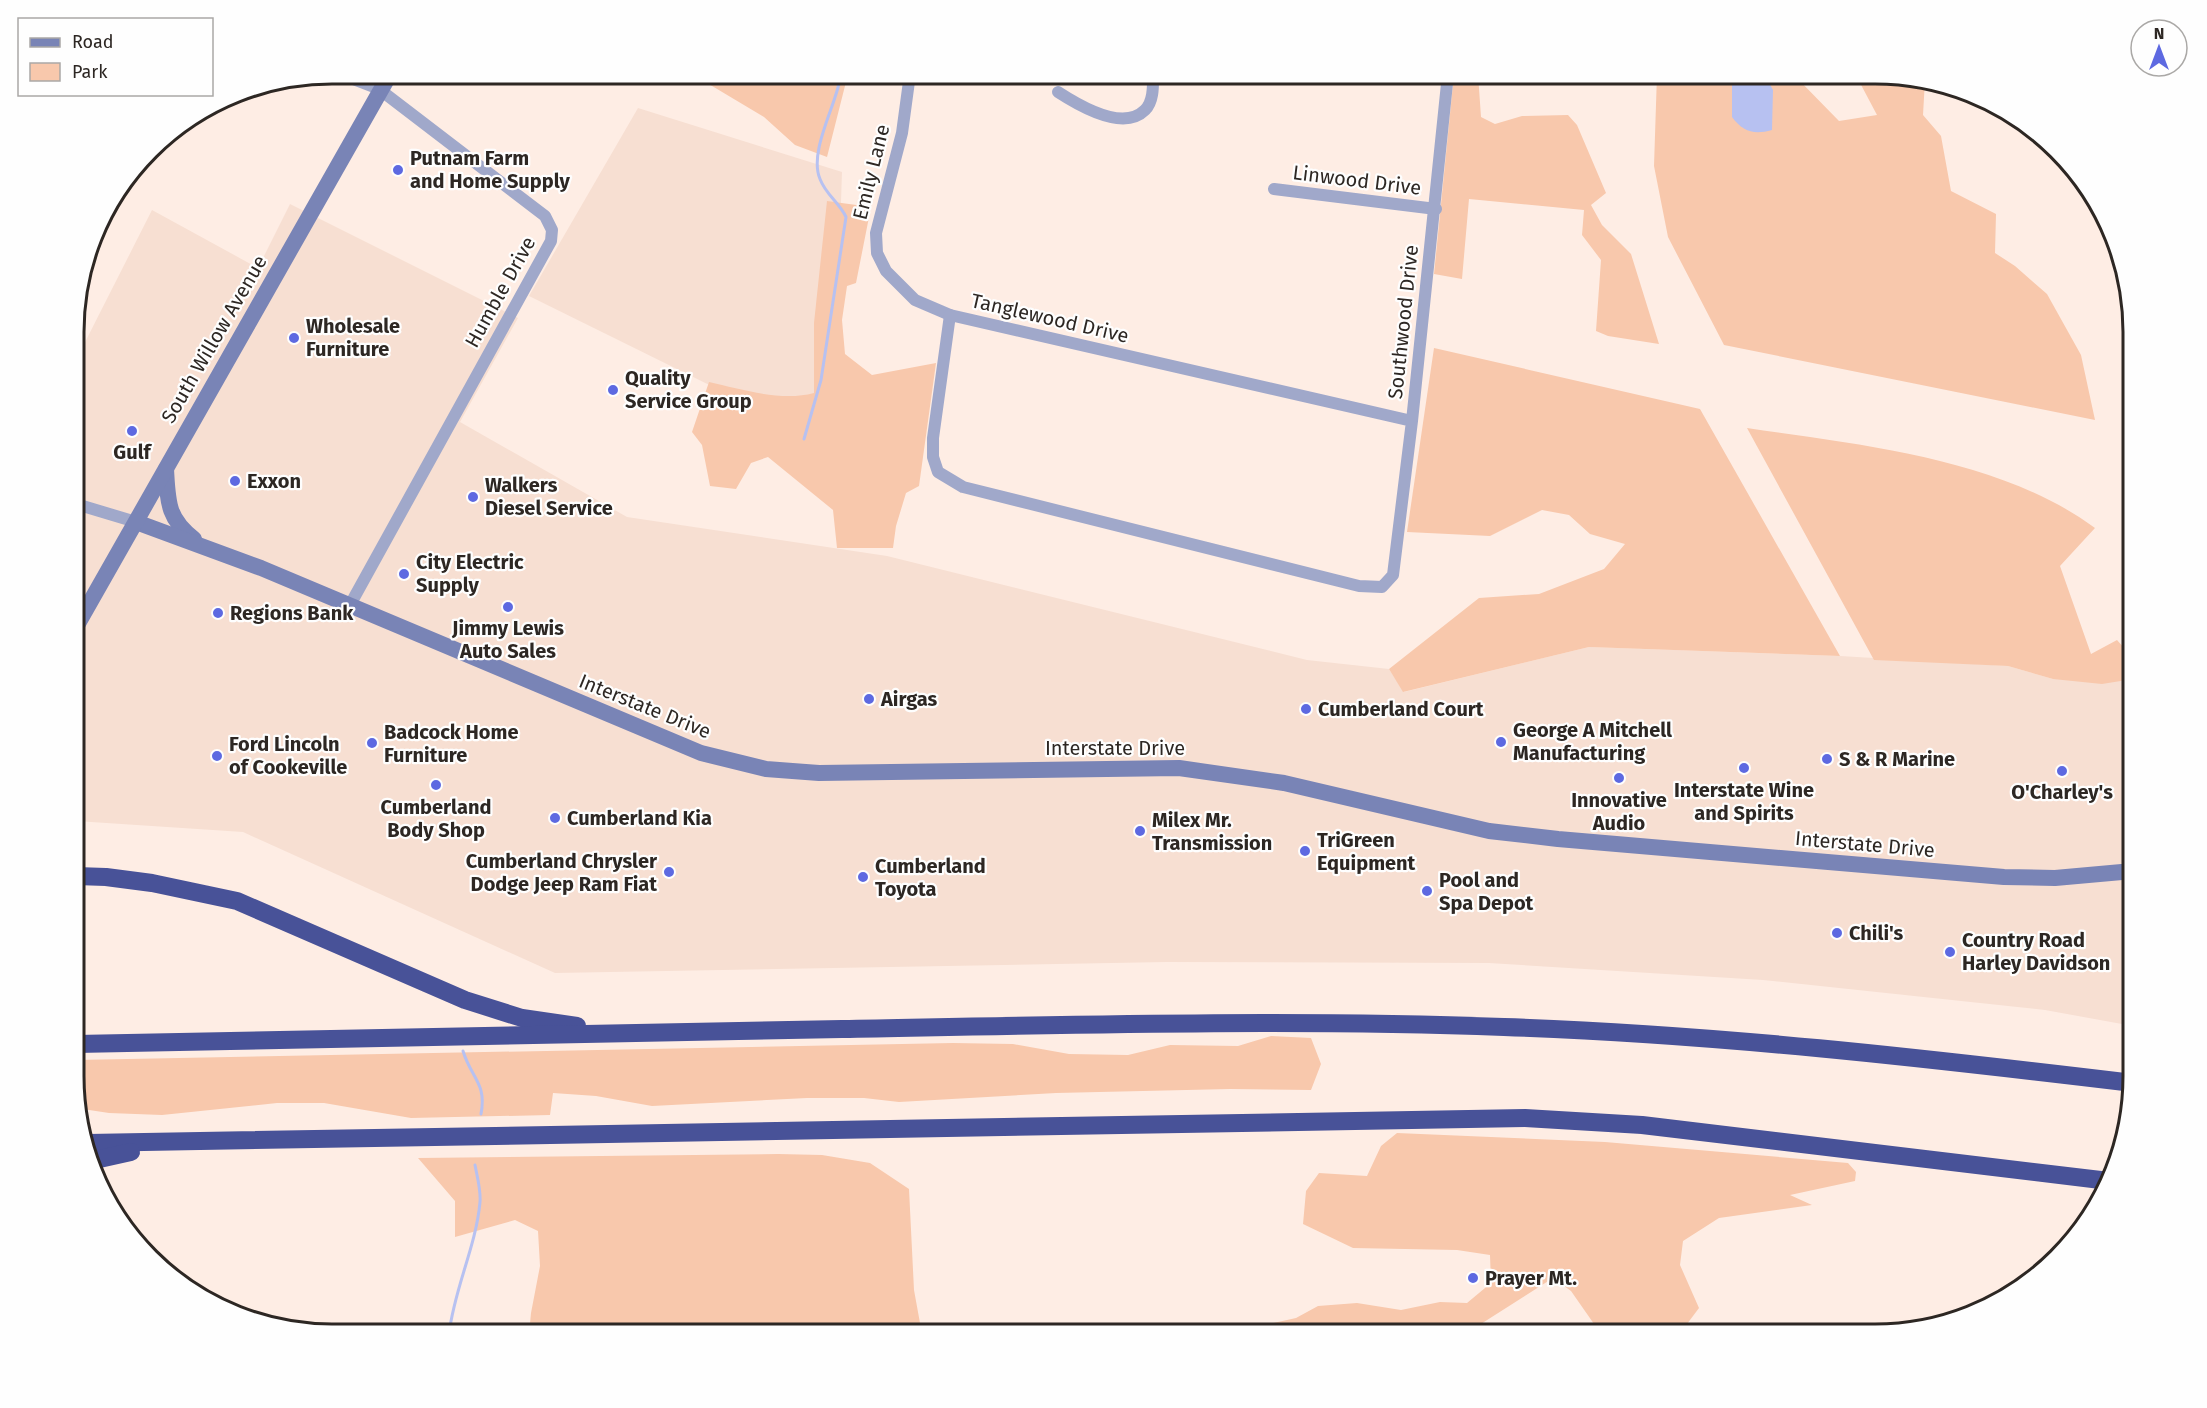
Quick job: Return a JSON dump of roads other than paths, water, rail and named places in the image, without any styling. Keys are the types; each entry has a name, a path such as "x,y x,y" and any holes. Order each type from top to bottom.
{"highway":[{"path":"84,876 152,883 237,902 465,1000 522,1018 632,1034"},
{"path":"84,1044 1154,1023 1508,1027 1712,1038 1889,1053 2123,1082"},
{"path":"93,1143 1525,1118 1642,1125 2100,1180"},
{"path":"98,1159 110,1155 215,1141"}],"main road":[{"name":"South Willow Avenue","path":"84,613 383,84"},
{"path":"166,469 171,514 181,529 205,547"},
{"name":"Interstate Drive","path":"136,522 350,605 701,753 766,769 819,773 1179,768 1278,782 1489,831 1558,839 2004,877 2055,878 2123,872"}],"street":[{"name":"Humble Drive","path":"350,605 551,241 552,230 545,216 379,89 366,84"},
{"name":"Emily Lane","path":"909,84 901,142 876,232 877,253 886,271 915,300 950,315"},
{"path":"1058,92 1082,107 1111,117 1136,116 1146,109 1152,96 1153,84"},
{"name":"Southwood Drive","path":"1393,575 1436,209 1447,84"},
{"name":"Linwood Drive","path":"1274,189 1436,209"},
{"name":"Tanglewood Drive","path":"1393,575 1382,587 1359,586 950,482 938,472 933,457 933,438 950,315 1412,421"},
{"path":"84,506 136,522"}],"water":[{"path":"1732,84 1770,84 1773,90 1772,130 1749,131 1740,126 1732,117"}],"waterway":[{"path":"804,439 821,380 846,217 823,185 817,168 821,141 839,84"},
{"path":"463,1051 480,1088 481,1114"},
{"path":"451,1324 478,1219 480,1193 475,1165"}],"place":[{"name":"Putnam Farm and Home Supply","path":"398,170"},
{"name":"Wholesale Furniture","path":"294,338"},
{"name":"Quality Service Group","path":"613,390"},
{"name":"Gulf","path":"132,431"},
{"name":"Exxon","path":"235,481"},
{"name":"Walkers Diesel Service","path":"473,497"},
{"name":"City Electric Supply","path":"404,574"},
{"name":"Jimmy Lewis Auto Sales","path":"508,607"},
{"name":"Regions Bank","path":"218,613"},
{"name":"Airgas","path":"869,699"},
{"name":"Cumberland Court","path":"1306,709"},
{"name":"George A Mitchell Manufacturing","path":"1501,742"},
{"name":"Badcock Home Furniture","path":"372,743"},
{"name":"Ford Lincoln of Cookeville","path":"217,756"},
{"name":"S & R Marine","path":"1827,759"},
{"name":"Interstate Wine and Spirits","path":"1744,768"},
{"name":"O'Charley's","path":"2062,771"},
{"name":"Innovative Audio","path":"1619,778"},
{"name":"Cumberland Body Shop","path":"436,785"},
{"name":"Cumberland Kia","path":"555,818"},
{"name":"Milex Mr. Transmission","path":"1140,831"},
{"name":"TriGreen Equipment","path":"1305,851"},
{"name":"Cumberland Chrysler Dodge Jeep Ram Fiat","path":"669,872"},
{"name":"Cumberland Toyota","path":"863,877"},
{"name":"Pool and Spa Depot","path":"1427,891"},
{"name":"Chili's","path":"1837,933"},
{"name":"Country Road Harley Davidson","path":"1950,952"},
{"name":"Prayer Mt.","path":"1473,1278"}]}
